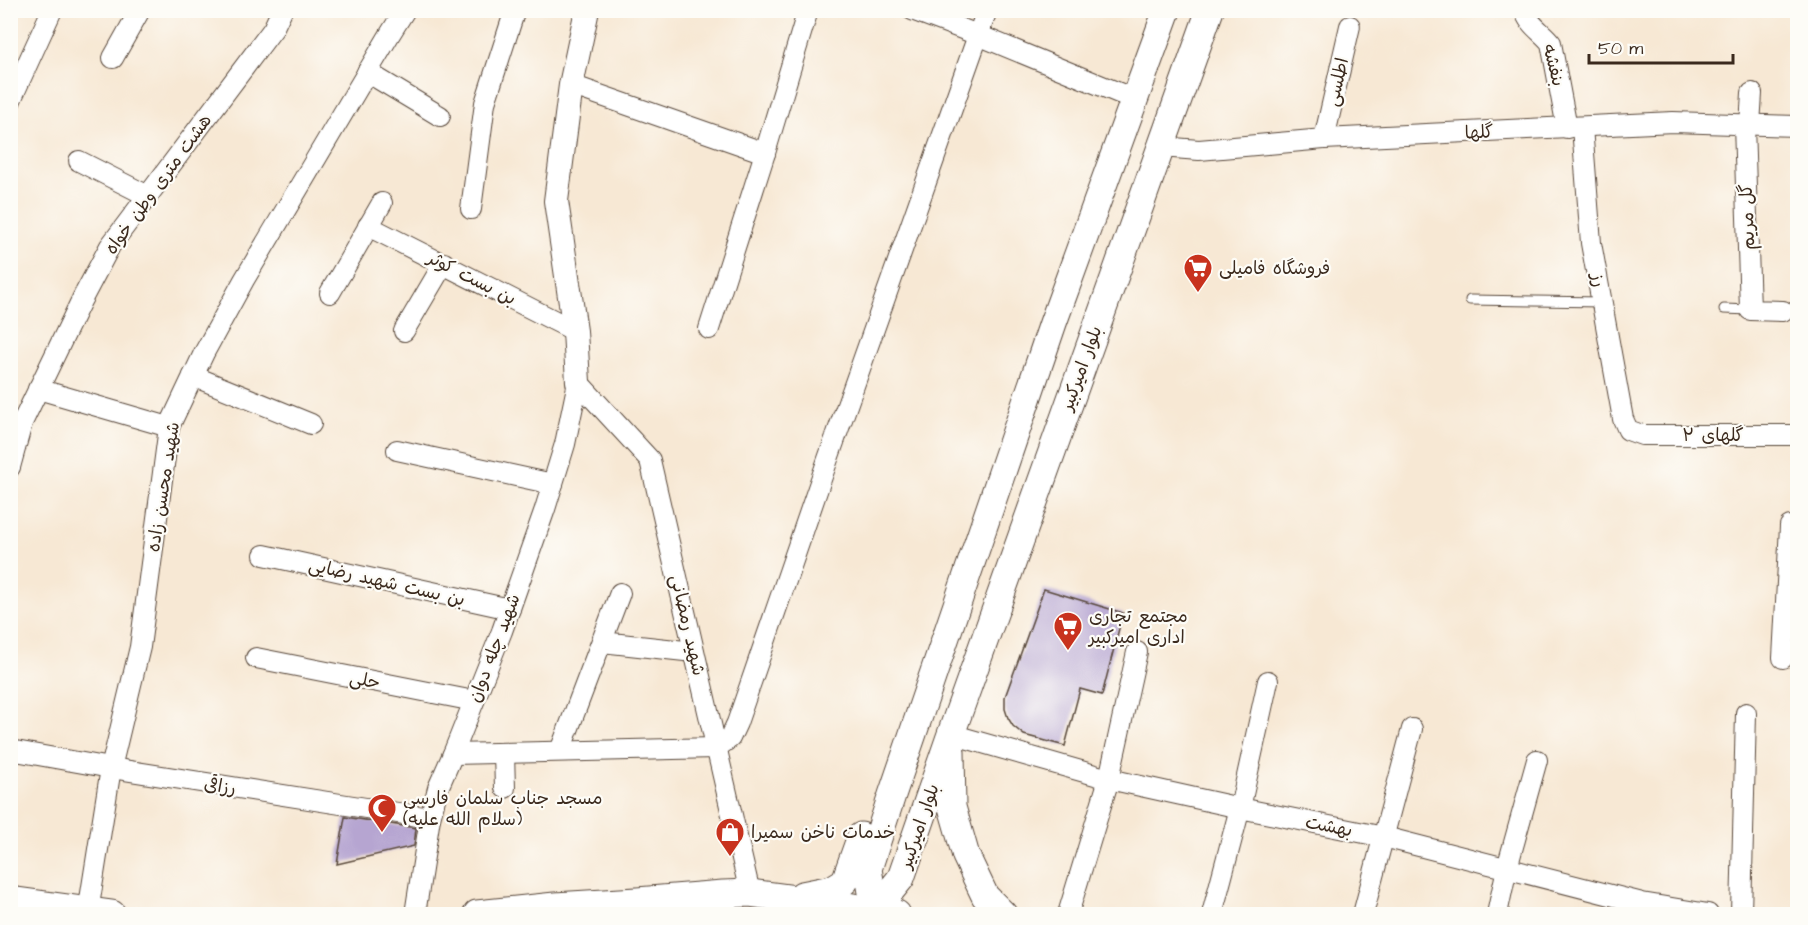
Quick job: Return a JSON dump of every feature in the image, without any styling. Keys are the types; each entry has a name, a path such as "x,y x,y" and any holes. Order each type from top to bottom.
{"main road":[{"name":"بلوار امیرکبیر","path":"882,913 868,869 1053,323 1167,10"},
{"name":"بلوار امیرکبیر","path":"882,913 901,878 1092,336 1210,10"},
{"path":"1053,323 1092,336"},
{"path":"951,734 952,807 966,856 985,896 1003,915"},
{"path":"790,898 832,889 845,881 868,816 892,795"},
{"path":"477,915 555,906 638,908 724,904 750,893 882,913"},
{"path":"10,900 100,913"}],"street":[{"path":"10,102 52,10"},
{"path":"113,58 140,10"},
{"name":"هشت متری وطن خواه","path":"10,467 16,420 38,389 110,246 273,29 282,10"},
{"name":"شهید محسن زاده","path":"100,913 111,768 140,647 169,427 204,352 244,280 405,10"},
{"path":"471,209 485,103 515,10"},
{"path":"578,382 575,331 556,201 571,85 587,10"},
{"path":"709,329 765,153 807,10"},
{"path":"912,10 1136,99"},
{"path":"453,754 716,748 730,738 987,10"},
{"name":"بنفشه","path":"1525,10 1529,22 1546,35 1551,43 1574,128"},
{"name":"اطلسی","path":"1324,139 1350,26"},
{"path":"367,72 440,116"},
{"path":"571,85 765,153"},
{"name":"گل مریم","path":"1750,310 1747,125 1752,93"},
{"name":"گلها","path":"1161,147 1199,150 1324,139 1673,122 1797,126"},
{"name":"رز","path":"1574,128 1591,243 1623,419 1628,430"},
{"path":"79,161 148,196"},
{"path":"330,293 382,203"},
{"name":"بن بست کوثر","path":"368,226 575,331"},
{"path":"404,331 444,263"},
{"path":"1750,310 1783,311"},
{"path":"193,376 311,424"},
{"name":"شهید رمضانی","path":"578,382 651,460 750,893"},
{"name":"شهید چله دوان","path":"415,915 430,818 438,788 510,609 565,444 578,382"},
{"path":"38,389 169,427"},
{"name":"گلهای ۲","path":"1628,430 1642,435 1797,435"},
{"path":"398,450 552,484"},
{"path":"1784,658 1792,611 1790,526"},
{"name":"بن بست شهید رضایی","path":"264,555 510,609"},
{"path":"560,752 620,593"},
{"path":"602,642 694,652"},
{"path":"1068,915 1109,779 1137,652"},
{"name":"حلی","path":"256,658 474,701"},
{"path":"1212,915 1240,808 1268,681"},
{"path":"1740,915 1746,713"},
{"path":"1363,915 1412,729"},
{"name":"بهشت","path":"951,734 1109,779 1384,837 1507,868 1642,909 1708,915"},
{"name":"رزاقی","path":"10,750 430,818"},
{"path":"504,753 505,788"},
{"path":"1497,915 1507,868 1537,759"}],"lane":[{"path":"1470,300 1603,302"},
{"path":"1724,309 1750,310"}],"building":[{"name":"مجتمع تجاری اداری امیرکبیر","path":"1044,589 1123,613 1102,695 1080,689 1065,746 1024,735 1013,726 1005,709 1005,697"},
{"name":"مسجد جناب سلمان فارسی (سلام الله علیه)","path":"345,817 416,828 414,846 337,864"}],"place":[{"name":"فروشگاه فامیلی","path":"1198,294"},
{"name":"مجتمع تجاری اداری امیرکبیر","path":"1068,652"},
{"name":"مسجد جناب سلمان فارسی (سلام الله علیه)","path":"382,834"},
{"name":"خدمات ناخن سمیرا","path":"730,858"}]}
